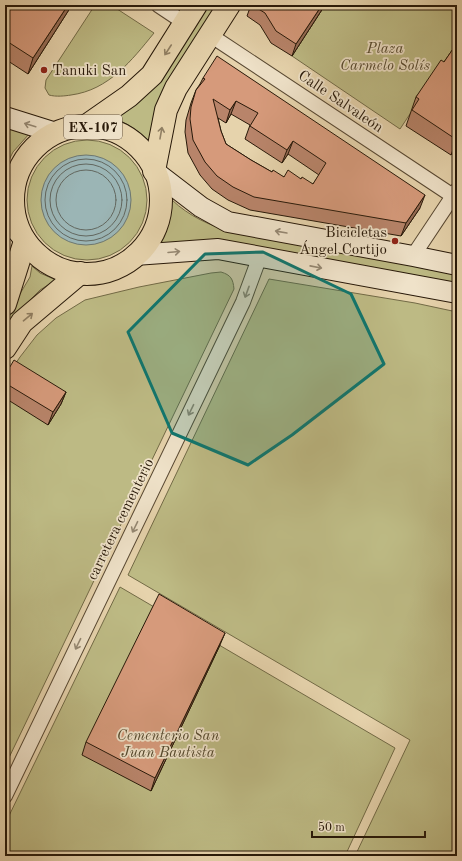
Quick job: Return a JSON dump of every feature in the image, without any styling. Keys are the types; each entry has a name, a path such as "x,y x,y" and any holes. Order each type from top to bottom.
{"main road":[{"name":"EX-107","path":"86,126 129,96 152,74 196,5"},
{"name":"EX-107","path":"154,171 166,110 176,88 229,5"},
{"path":"5,117 56,133"},
{"name":"EX-107","path":"86,126 104,128 127,138 137,146 145,155 154,171 160,189 159,214 156,226 150,237 135,255 115,268 92,274 68,271 46,262 37,254 24,238 14,213 13,190 20,167 31,152 45,139 67,129 86,126"},
{"path":"154,171 201,207 228,222 457,265"},
{"path":"5,219 24,238 5,304"},
{"path":"135,255 218,249 457,293"},
{"path":"5,348 22,322 80,273"}],"street":[{"path":"158,5 184,23"},
{"name":"Calle Salvaleón","path":"210,35 455,193"},
{"path":"413,256 455,193"},
{"name":"carretera cementerio","path":"5,796 243,302 260,256"}],"highlighted area":[{"path":"263,252 351,294 384,364 292,435 248,465 172,433 128,332 205,254"}],"green space":[{"path":"95,5 111,5 154,33 128,63 97,87 85,92 71,95 49,95 45,88 46,80"},
{"path":"206,5 217,5 152,144 133,128 110,117"},
{"name":"Plaza Carmelo Solís","path":"325,5 457,5 457,43 400,129 292,56"},
{"path":"5,126 29,134 13,152 5,168"},
{"path":"87,140 99,141 110,145 120,150 129,158 137,167 142,177 146,188 146,212 142,223 137,233 129,242 120,250 110,255 99,259 87,260 75,259 64,255 54,250 45,242 37,233 32,223 28,212 27,200 28,188 32,177 37,167 45,158 54,150 64,145 75,141"},
{"path":"172,200 193,216 224,230 457,274 457,285 157,246 168,224"},
{"path":"32,266 40,273 56,280 40,290 30,300 5,337 5,319 30,277"},
{"path":"221,272 231,278 234,289 5,766 5,379 37,335 56,318 85,300 139,287"},
{"path":"269,279 415,303 457,312 457,856 355,856 410,740 128,575"},
{"name":"Cementerio San Juan Bautista","path":"120,587 395,748 345,856 5,856 5,824"}],"water":[{"path":"86,155 103,159 118,168 127,183 131,200 127,217 118,232 103,241 86,245 69,241 54,232 45,217 41,200 45,183 54,168 69,159"}],"building":[{"path":"13,5 68,5 33,58 5,40 5,18"},
{"path":"252,5 322,5 296,44 276,31 265,13"},
{"path":"457,43 457,140 412,110 419,99 416,97 441,60 444,62"},
{"path":"217,56 425,195 406,223 254,197 233,187 217,176 205,162 193,140 190,119 191,107 196,90 205,79 203,78","holes":["213,99 230,110 236,101 258,113 250,126 287,150 293,141 326,163 313,184 302,177 301,179 288,170 284,177 273,170 272,172 226,144"]},
{"path":"14,360 66,392 53,412 5,383 5,375"},
{"path":"159,594 225,633 155,778 86,742"}],"place":[{"name":"Tanuki San","path":"44,70"},
{"name":"Bicicletas Ángel Cortijo","path":"395,241"}]}
